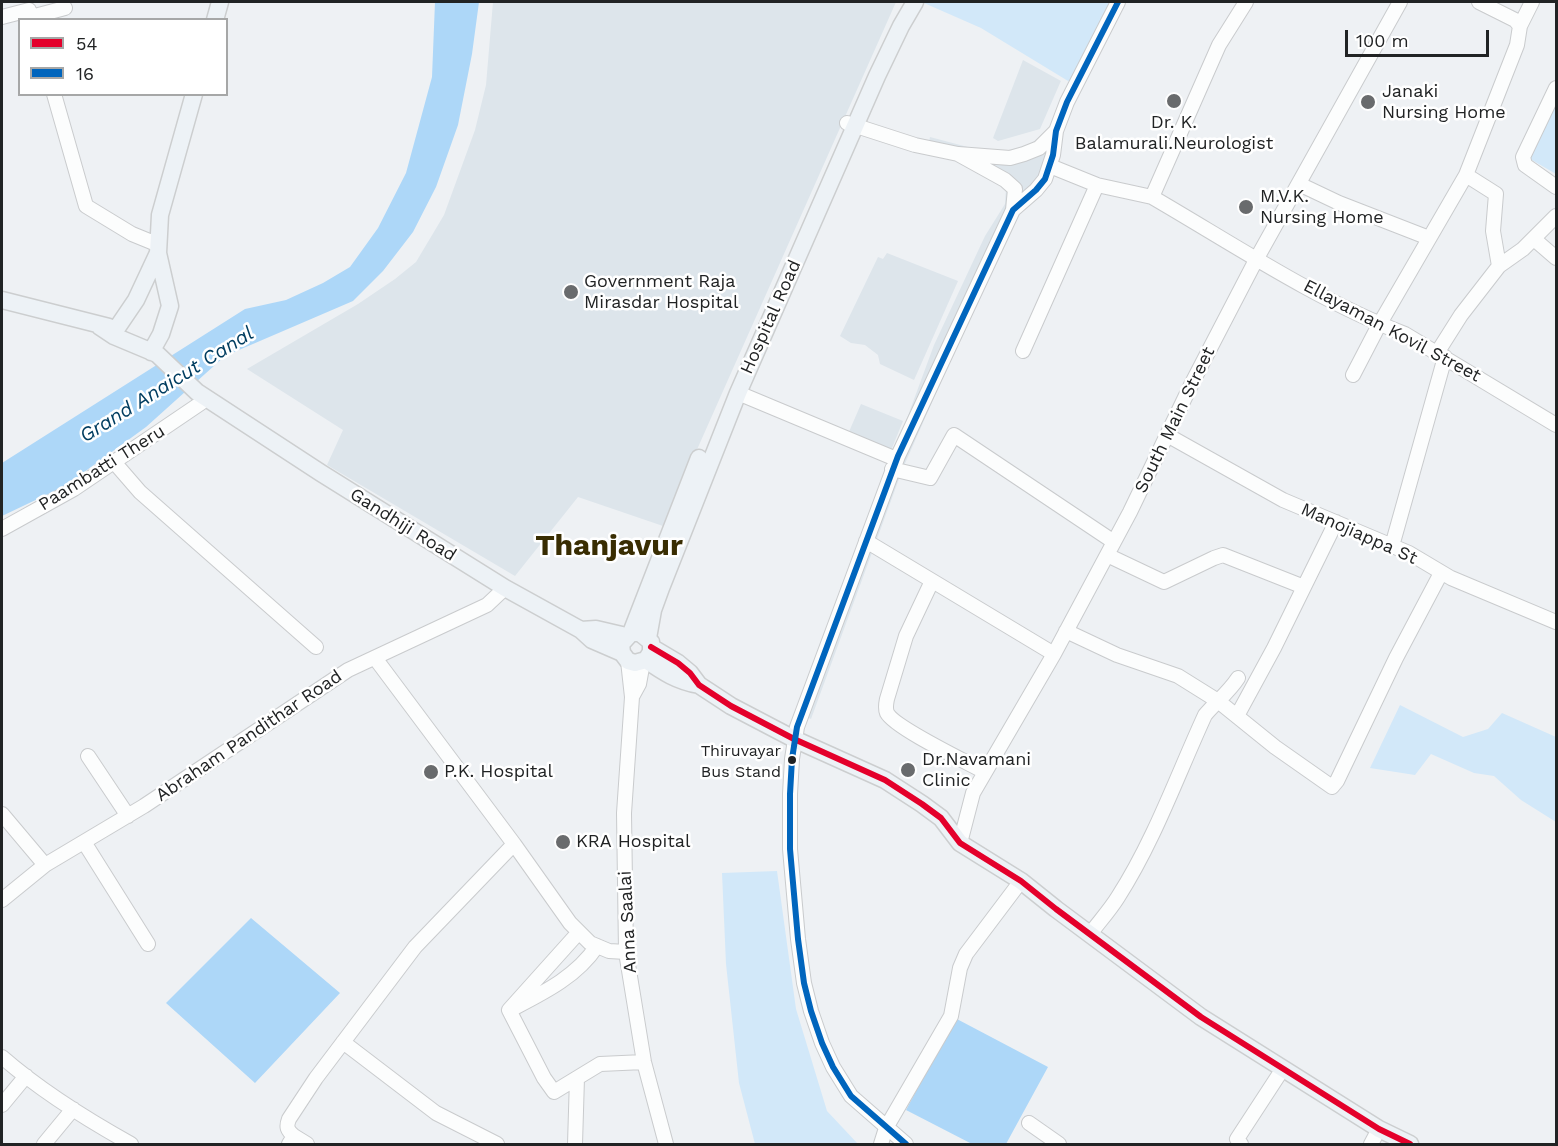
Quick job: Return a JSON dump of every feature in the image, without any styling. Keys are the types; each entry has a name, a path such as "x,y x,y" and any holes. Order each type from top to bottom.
{"main road":[{"path":"216,18 220,2"},
{"name":"Hospital Road","path":"628,635 673,520 727,393 910,2"},
{"path":"2,300 99,326 157,349 170,306 158,249 160,215 193,96"},
{"name":"Hospital Road","path":"640,654 661,588 738,393 852,124"},
{"path":"116,332 136,300 158,249"},
{"name":"Gandhiji Road","path":"157,349 200,393 366,502 505,588 581,630 592,640 640,654 640,633 628,635 581,630"},
{"path":"640,654 678,663 699,685 731,706 794,739 885,780 941,818 960,843 1021,881 1201,1017 1282,1070 1375,1137 1410,1144"}],"street":[{"path":"1013,210 1045,179 1050,166 1056,131 1067,102 1118,2"},
{"path":"1152,197 1219,45 1246,2"},
{"name":"South Main Street","path":"960,843 974,793 1054,654 1114,542 1257,258 1400,2"},
{"path":"1479,2 1515,20 1520,26"},
{"path":"1353,375 1379,325 1466,175 1517,45 1520,26 1532,2"},
{"path":"2,17 65,8"},
{"path":"1557,88 1523,157 1525,165 1557,187"},
{"path":"55,96 86,206 158,249"},
{"path":"852,124 915,145 958,154 1010,158 1039,148 1056,131"},
{"path":"906,1144 851,1096 833,1067 822,1043 804,983 790,849 790,794 797,727 894,464 1013,210 1015,189 1005,180 958,154"},
{"name":"Ellayaman Kovil Street","path":"1050,166 1097,185 1152,197 1339,305 1379,325 1405,334 1557,424"},
{"path":"1466,175 1496,194 1493,231 1499,266"},
{"path":"1299,184 1339,203 1429,238"},
{"path":"1023,351 1097,185"},
{"path":"1392,546 1441,355 1461,315 1499,266 1534,239 1557,216"},
{"path":"1534,239 1557,258"},
{"name":"Paambatti Theru","path":"2,529 74,489 114,462 200,393"},
{"path":"738,393 930,478 954,435 1114,542"},
{"name":"Manojiappa St","path":"1167,435 1283,500 1409,553 1442,573 1557,622"},
{"path":"114,462 140,492 316,647"},
{"path":"1237,716 1266,664 1336,522"},
{"path":"866,541 1054,654"},
{"path":"1107,555 1164,582 1223,555 1304,587"},
{"path":"1066,631 1117,655 1178,676 1218,701 1275,747 1332,786 1442,573"},
{"path":"932,580 902,647 887,699 887,713 900,725 985,772"},
{"name":"Abraham Pandithar Road","path":"2,900 45,866 128,816 348,670 487,605 505,588"},
{"name":"Anna Saalai","path":"640,654 632,697 624,813 626,952 644,1062 666,1144"},
{"path":"375,658 570,923 590,943 609,951 626,952"},
{"path":"1090,934 1118,898 1132,872 1163,812 1205,715 1239,678"},
{"path":"88,756 128,816"},
{"path":"2,814 45,866"},
{"path":"84,842 148,944"},
{"path":"307,1144 291,1140 287,1125 316,1078 415,947 514,844"},
{"path":"881,1144 886,1128 951,1016 960,968 966,954 1021,881"},
{"path":"509,1010 579,932"},
{"path":"509,1010 556,986 588,959 597,946"},
{"path":"509,1010 544,1078 554,1092 600,1064 644,1062"},
{"path":"343,1042 436,1113 497,1144"},
{"path":"2,1057 73,1109 131,1144"},
{"path":"1241,1144 1237,1140 1282,1070"},
{"path":"2,1105 26,1076"},
{"path":"575,1144 577,1078"},
{"path":"44,1144 73,1109"},
{"path":"1029,1123 1059,1144"}],"shaded area":[{"name":"Government Raja Mirasdar Hospital","path":"493,2 896,2 663,526 578,497 515,576 327,465 343,430 247,369 358,304 416,262 444,215 475,130 486,85"},
{"path":"925,2 1115,2 1073,84 981,28"},
{"path":"1023,60 1061,81 1040,129 998,141 993,138"},
{"path":"1556,99 1556,174 1525,156"},
{"path":"1052,125 1048,155 1035,188 1017,210 903,468 811,719 798,714 934,345 985,236 1005,204 1006,188 1000,177 927,150 930,137 979,150 1022,152"},
{"path":"887,253 958,281 914,380 880,364 878,355 865,345 851,343 840,336 878,257 883,259"},
{"path":"861,404 903,421 890,453 848,434"},
{"path":"1400,705 1463,737 1488,729 1502,713 1556,737 1556,822 1521,800 1494,776 1474,773 1431,754 1415,775 1370,768"},
{"path":"777,871 796,1009 827,1111 858,1144 755,1144 739,1083 726,964 722,873"}],"water":[{"name":"Grand Anaicut Canal","path":"435,2 479,2 472,54 458,125 436,187 413,232 383,271 353,301 225,356 146,427 65,486 2,516 2,463 245,309 286,300 323,283 350,267 378,228 406,173 432,77"},
{"path":"251,918 340,993 255,1083 166,1003"},
{"path":"955,1018 1048,1067 1006,1144 972,1144 906,1110"}],"transit line":[{"name":"16","path":"906,1144 851,1096 833,1067 811,1011 804,983 798,939 790,849 792,759 797,727 898,456 1013,210 1045,179 1053,155 1056,131 1067,102 1118,2"},
{"name":"54","path":"651,647 678,663 699,685 731,706 794,739 885,780 922,804 941,818 960,843 1021,881 1201,1017 1379,1129 1410,1144"}],"place":[{"name":"Dr. K. Balamurali.Neurologist","path":"1174,101"},
{"name":"Janaki Nursing Home","path":"1368,102"},
{"name":"M.V.K. Nursing Home","path":"1246,207"},
{"name":"Government Raja Mirasdar Hospital","path":"571,292"},
{"name":"Thiruvayar Bus Stand","path":"792,760"},
{"name":"Dr.Navamani Clinic","path":"908,770"},
{"name":"P.K. Hospital","path":"431,772"},
{"name":"KRA Hospital","path":"563,842"}],"district":[{"name":"Thanjavur","path":"609,546"}]}
